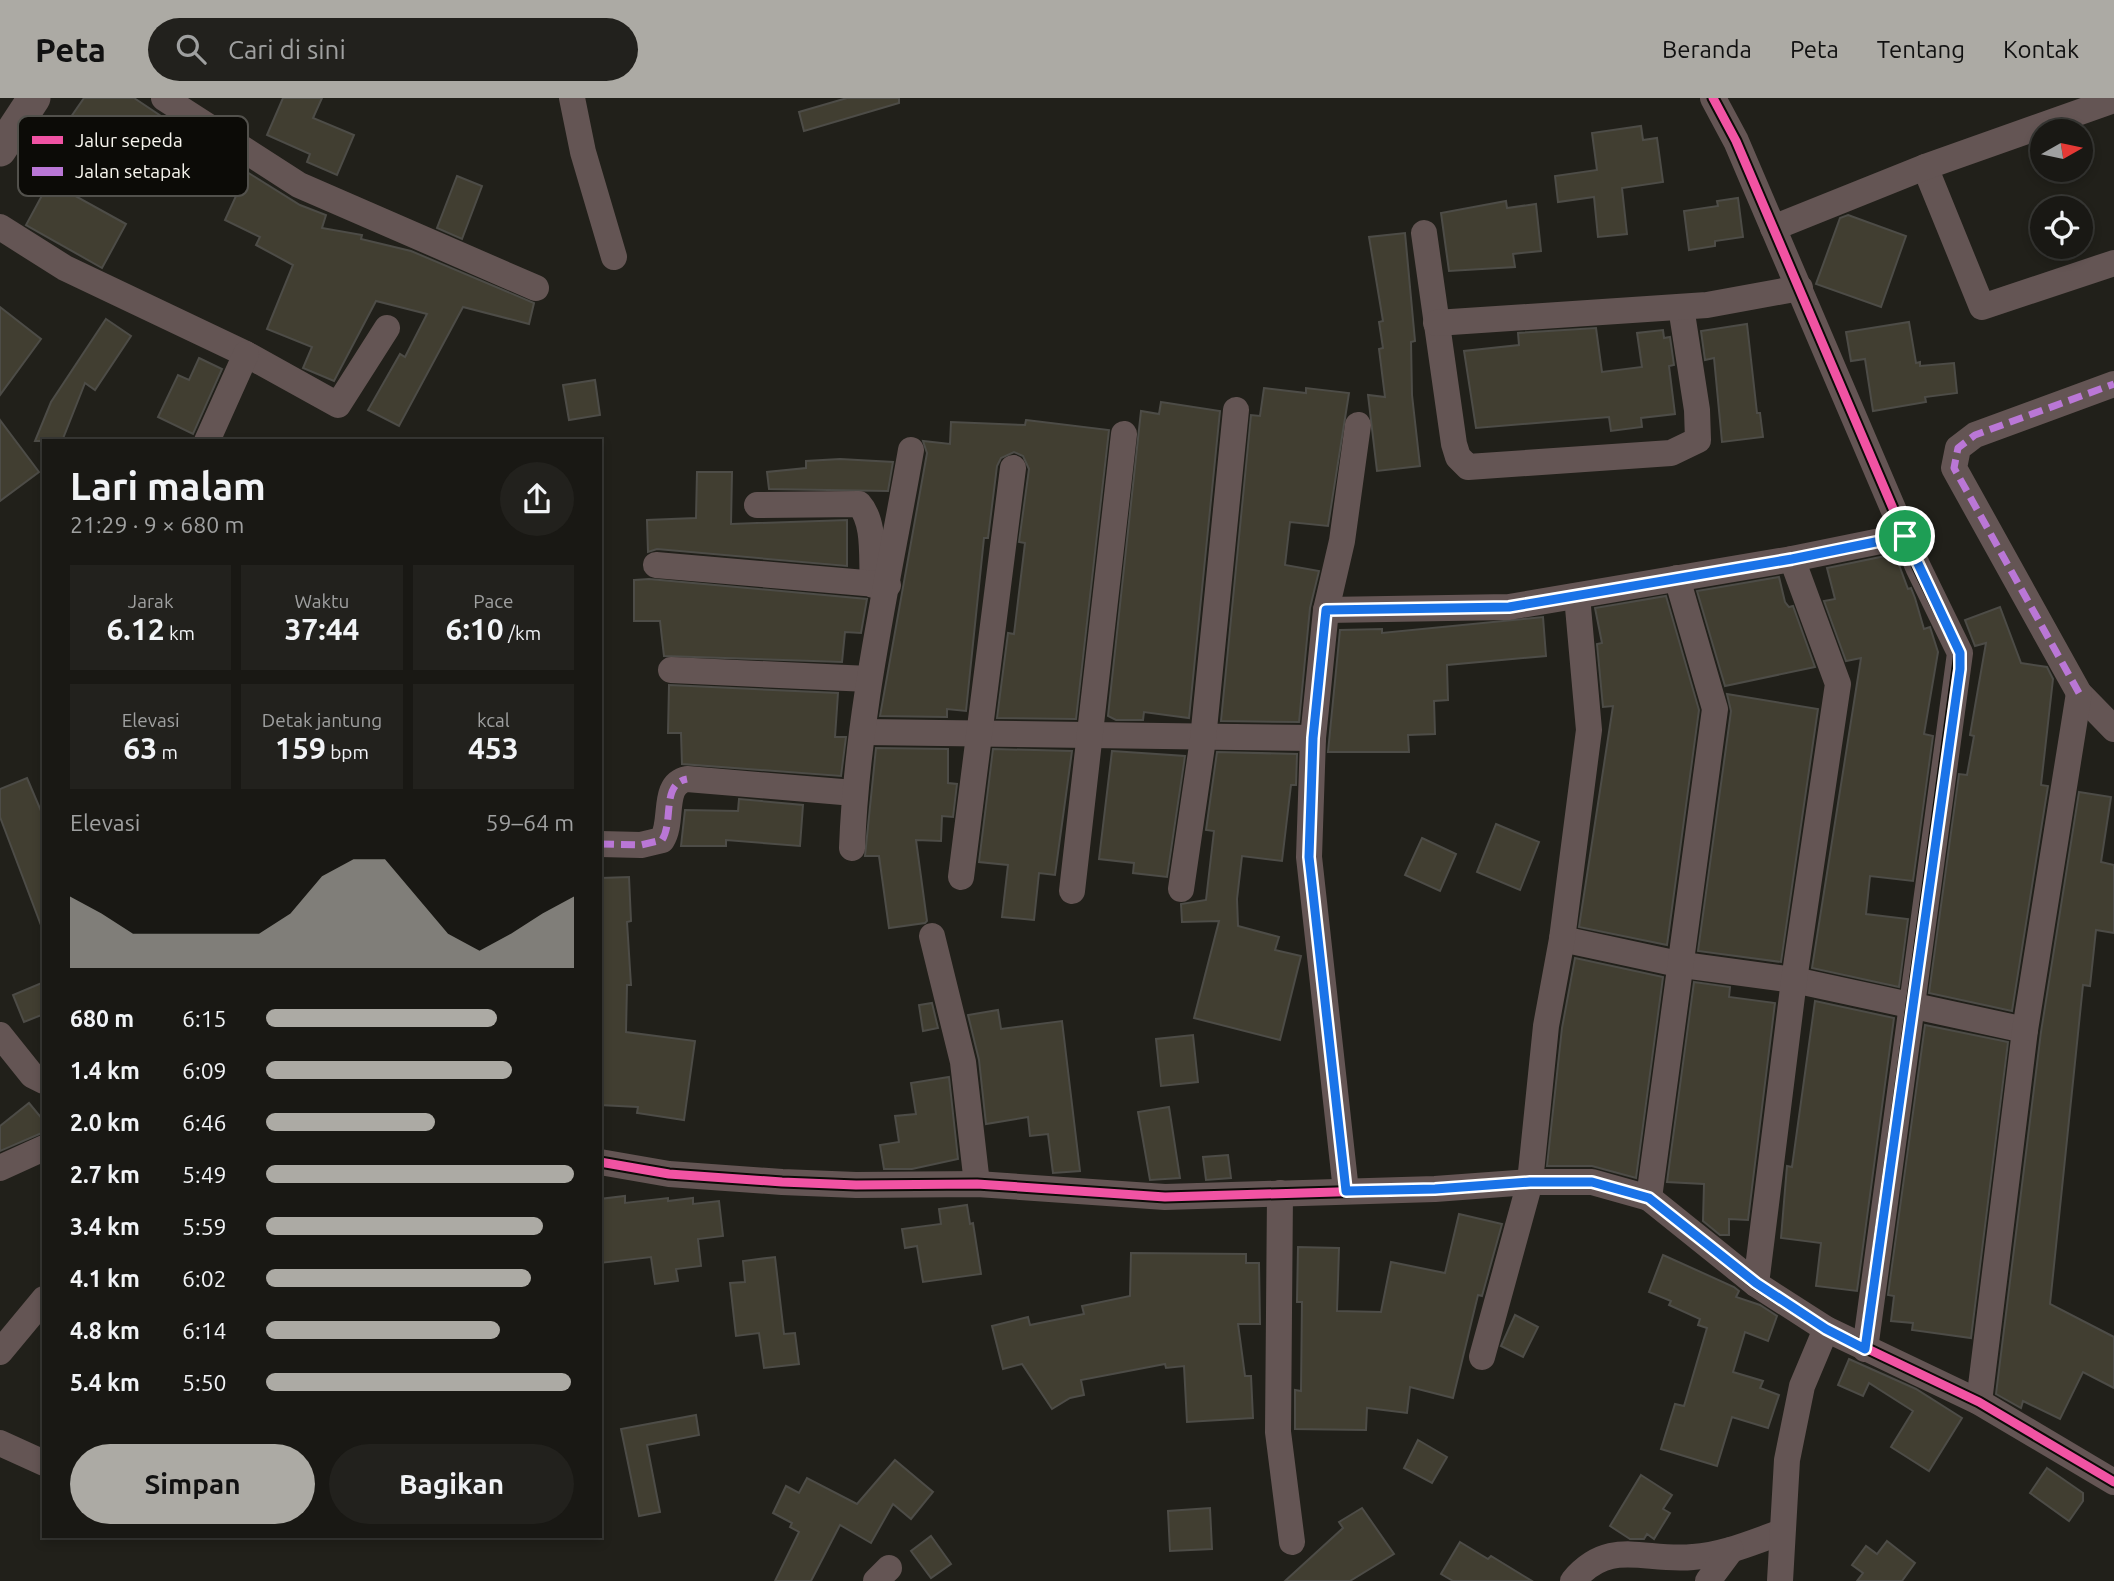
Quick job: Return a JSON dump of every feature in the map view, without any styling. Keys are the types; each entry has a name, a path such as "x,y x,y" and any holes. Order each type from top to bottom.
{"street":[{"path":"22,116 34,98"},
{"path":"164,98 192,116"},
{"path":"572,98 583,152 614,257"},
{"path":"1713,98 1736,141 1905,536 1960,653 1914,1007 1865,1349"},
{"path":"1773,228 1925,167 2114,100"},
{"path":"0,150 18,122"},
{"path":"248,152 299,185 536,288"},
{"path":"1925,167 1982,307 2114,262"},
{"path":"0,227 65,268 246,354 338,405 387,328"},
{"path":"1424,233 1454,444 1458,457 1468,467 1671,453 1698,440 1697,410 1681,307"},
{"path":"1436,323 1681,307 1800,288"},
{"path":"208,439 246,354"},
{"path":"2114,384 2021,421 1976,435 1958,448 1954,468 2079,693 2114,729"},
{"path":"1181,889 1203,738 1236,410"},
{"path":"1346,1191 1309,857 1313,738 1326,610 1342,541 1358,425"},
{"path":"1072,891 1124,435"},
{"path":"852,848 854,793 880,585 911,450"},
{"path":"961,877 1013,468"},
{"path":"757,505 859,503 867,513 880,585"},
{"path":"1326,610 1509,607 1792,559 1905,536"},
{"path":"1756,1283 1794,980 1838,684 1792,559"},
{"path":"656,565 880,585"},
{"path":"1649,1198 1683,965 1715,709 1677,578"},
{"path":"1482,1357 1530,1182 1546,1026 1562,939 1590,730 1577,596"},
{"path":"671,670 869,680"},
{"path":"1979,1402 2025,1030 2079,693"},
{"path":"863,732 1313,738"},
{"path":"602,844 641,845 662,840 669,828 671,788 678,781 687,779 854,793"},
{"path":"932,936 963,1062 977,1184"},
{"path":"1562,939 1683,965 1794,980 2025,1030"},
{"path":"1,1039 32,1075 42,1080"},
{"path":"0,1168 42,1149"},
{"path":"602,1163 669,1174 782,1182 856,1185 977,1184 1165,1197 1435,1189 1530,1182 1592,1182 1649,1198 1756,1283 1826,1329 1979,1402 2114,1482"},
{"path":"1280,1193 1279,1432 1292,1542"},
{"path":"0,1352 42,1301"},
{"path":"1780,1581 1787,1460 1802,1386 1826,1329"},
{"path":"0,1443 42,1462"},
{"path":"1573,1581 1593,1560 1615,1555 1693,1557 1731,1550 1782,1532"},
{"path":"1707,1581 1731,1550"}],"building":[{"path":"84,98 134,98 161,116 72,116"},
{"path":"283,98 322,98 313,118 354,135 337,175 307,162 310,154 267,135"},
{"path":"847,98 899,98 899,103 804,131 799,112"},
{"path":"1641,126 1643,140 1657,138 1663,182 1622,188 1627,234 1598,237 1594,197 1558,202 1555,176 1597,170 1592,133"},
{"path":"248,173 300,205 326,215 322,228 362,235 361,239 411,251 534,303 529,324 463,307 399,426 368,410 400,354 405,357 427,314 376,301 334,381 303,368 312,347 267,329 293,265 256,245 260,237 225,220 236,196 248,196"},
{"path":"457,176 482,186 462,239 437,228"},
{"path":"42,196 75,196 126,224 102,268 26,225"},
{"path":"1738,198 1743,237 1715,241 1715,246 1689,250 1684,211 1718,206 1717,201"},
{"path":"1506,201 1507,208 1536,204 1541,251 1513,254 1515,267 1449,271 1441,213"},
{"path":"1848,215 1906,236 1881,307 1816,284 1840,218"},
{"path":"1405,233 1415,341 1411,342 1412,395 1420,466 1377,471 1368,395 1385,397 1379,349 1383,348 1379,322 1383,321 1369,237"},
{"path":"0,307 41,339 0,395"},
{"path":"106,319 131,336 95,390 85,383 63,439 35,441 51,402"},
{"path":"1909,322 1916,363 1920,362 1920,366 1954,363 1957,393 1925,397 1926,402 1873,411 1865,359 1851,361 1846,332"},
{"path":"1747,324 1757,413 1760,413 1763,437 1722,442 1714,358 1705,360 1701,331"},
{"path":"1596,328 1602,372 1642,367 1637,333 1663,330 1664,338 1670,337 1674,365 1669,366 1675,414 1641,418 1642,427 1611,431 1609,417 1476,428 1464,351 1519,345 1518,333"},
{"path":"199,358 222,369 193,434 158,417 178,375 189,380"},
{"path":"595,380 600,415 569,420 563,385"},
{"path":"1264,388 1306,393 1306,388 1349,393 1328,526 1290,522 1285,565 1319,571 1310,608 1299,722 1221,721 1251,415 1260,416"},
{"path":"1161,402 1220,411 1189,718 1144,712 1143,720 1116,720 1108,716 1141,411 1159,414"},
{"path":"0,420 39,472 0,501"},
{"path":"1026,420 1109,430 1076,719 997,718 1008,633 1014,634 1025,543 1019,542 1029,469 1023,456 1014,452 1001,458 997,466 988,538 984,538 966,711 947,709 947,717 880,716 927,453 923,441 950,444 951,422 1025,425"},
{"path":"840,459 893,462 888,491 769,489 767,472 806,468 806,461"},
{"path":"697,472 732,472 731,524 847,520 847,566 657,549 648,552 647,520 696,518"},
{"path":"1895,554 1908,589 1911,588 1915,598 1924,629 1930,627 1938,652 1924,734 1933,736 1913,881 1870,876 1866,914 1908,919 1899,987 1812,968 1861,658 1846,661 1824,601 1835,599 1827,568"},
{"path":"1779,577 1785,602 1789,607 1793,606 1815,667 1725,686 1697,591"},
{"path":"649,579 867,599 861,633 845,632 842,662 664,656 660,621 634,621 634,580"},
{"path":"1666,596 1699,710 1667,945 1579,927 1613,706 1603,707 1597,644 1602,643 1595,608"},
{"path":"2000,607 2021,663 2047,667 2053,679 2041,785 2048,786 2012,1011 1929,993 1959,774 1967,775 1974,736 1970,735 1986,643 1975,646 1965,620"},
{"path":"1543,617 1546,656 1447,665 1448,700 1434,701 1435,734 1408,735 1409,752 1328,752 1340,630 1382,629 1382,633"},
{"path":"669,685 838,693 835,737 846,737 841,776 682,764 681,733 668,733"},
{"path":"1727,694 1818,709 1781,962 1698,951 1731,711"},
{"path":"876,748 948,749 948,783 957,784 953,817 942,816 941,841 916,840 927,921 925,923 889,928 879,856 865,856"},
{"path":"993,749 1072,751 1055,875 1039,873 1034,920 1002,917 1008,865 979,862"},
{"path":"1112,751 1185,756 1167,877 1133,873 1134,863 1099,859"},
{"path":"1217,752 1297,754 1296,785 1291,785 1282,861 1242,856 1237,899 1238,926 1279,937 1275,950 1301,956 1280,1040 1194,1018 1219,921 1182,922 1181,904 1206,900 1214,831 1206,830"},
{"path":"27,778 42,813 42,928 0,817 0,789"},
{"path":"2079,792 2111,797 2101,862 2114,865 2114,933 2096,930 2090,986 2083,985 2050,1304 2114,1337 2114,1388 2083,1372 2060,1419 2023,1401 2021,1408 1996,1394 2041,1032"},
{"path":"739,799 803,805 800,846 726,840 726,846 681,846 685,810 738,811"},
{"path":"1496,824 1539,842 1520,890 1477,872"},
{"path":"1422,838 1456,854 1440,891 1405,875"},
{"path":"629,877 631,921 627,922 631,985 627,985 626,1032 695,1041 684,1120 637,1113 638,1107 602,1105 602,878"},
{"path":"1575,958 1663,977 1636,1178 1592,1166 1547,1166 1562,1028"},
{"path":"1694,982 1730,987 1729,997 1775,1003 1748,1220 1729,1219 1729,1235 1720,1235 1703,1221 1704,1184 1667,1182"},
{"path":"42,983 42,1015 24,1022 13,995"},
{"path":"1815,1001 1894,1018 1857,1291 1816,1286 1821,1243 1781,1238 1787,1166 1792,1167"},
{"path":"932,1003 938,1028 923,1031 919,1005"},
{"path":"998,1010 1001,1029 1062,1021 1080,1171 1053,1173 1048,1134 1030,1136 1028,1117 986,1124 979,1060 968,1015"},
{"path":"1925,1025 2008,1042 1971,1338 1912,1330 1913,1323 1891,1321 1894,1296 1888,1295"},
{"path":"1193,1035 1198,1082 1161,1086 1156,1039"},
{"path":"949,1077 958,1159 912,1169 884,1169 880,1145 899,1142 895,1116 916,1114 911,1083"},
{"path":"29,1103 42,1119 42,1133 0,1151 0,1126"},
{"path":"1169,1107 1180,1178 1150,1180 1138,1112"},
{"path":"1228,1155 1231,1178 1206,1180 1203,1157"},
{"path":"625,1196 625,1203 668,1198 668,1201 693,1198 693,1204 719,1201 723,1236 698,1239 701,1266 676,1269 678,1281 655,1284 651,1257 602,1263 602,1199"},
{"path":"967,1205 970,1224 973,1223 981,1274 923,1282 917,1246 905,1248 902,1229 941,1224 939,1209"},
{"path":"1459,1214 1502,1224 1482,1296 1478,1295 1453,1398 1410,1387 1407,1413 1367,1408 1366,1430 1295,1429 1295,1390 1301,1391 1302,1302 1297,1302 1298,1247 1339,1248 1337,1311 1381,1312 1391,1262 1445,1273"},
{"path":"1131,1253 1246,1254 1246,1263 1259,1263 1260,1324 1238,1324 1245,1376 1251,1376 1253,1418 1187,1422 1184,1366 1166,1368 1165,1364 1081,1380 1084,1395 1070,1398 1052,1409 1022,1364 1003,1369 992,1326 1028,1317 1030,1325 1084,1314 1082,1306 1130,1296"},
{"path":"1663,1255 1734,1287 1739,1291 1736,1297 1760,1305 1777,1316 1768,1341 1745,1332 1733,1372 1763,1381 1760,1388 1779,1395 1768,1428 1732,1417 1717,1466 1661,1449 1675,1404 1684,1406 1707,1328 1698,1325 1700,1319 1669,1305 1671,1301 1649,1292"},
{"path":"775,1257 784,1334 795,1333 799,1364 764,1368 759,1333 736,1336 730,1283 745,1282 743,1261"},
{"path":"1515,1315 1538,1327 1523,1357 1501,1346"},
{"path":"1849,1359 1916,1389 1962,1418 1929,1471 1891,1447 1913,1411 1869,1383 1863,1396 1838,1385"},
{"path":"696,1415 699,1435 647,1445 660,1512 639,1516 621,1429"},
{"path":"1418,1440 1447,1457 1432,1483 1404,1468"},
{"path":"895,1460 933,1492 911,1519 893,1504 871,1543 840,1525 811,1581 775,1581 799,1532 790,1527 792,1523 773,1513 786,1486 799,1493 807,1478 857,1504"},
{"path":"2047,1468 2083,1493 2083,1501 2069,1521 2030,1493"},
{"path":"1641,1475 1672,1495 1663,1509 1670,1513 1654,1539 1647,1534 1644,1539 1630,1539 1610,1526"},
{"path":"1210,1508 1212,1549 1170,1551 1168,1511"},
{"path":"1362,1508 1394,1554 1350,1581 1285,1581 1343,1528 1339,1522"},
{"path":"931,1536 951,1564 931,1578 911,1551"},
{"path":"1887,1541 1915,1563 1902,1581 1857,1581 1863,1573 1852,1565 1866,1546 1877,1554"},
{"path":"1460,1542 1488,1559 1491,1556 1532,1581 1453,1581 1441,1574"}],"marked path":[{"path":"2079,693 1954,468 1958,448 1975,435 2114,384"},
{"path":"1326,610 1509,607 1792,559 1905,536"},
{"path":"602,844 641,845 662,840 671,795 679,782 687,779"}],"cycle path":[{"path":"1713,98 1736,141 1918,567 1960,653 1865,1349"},
{"path":"602,1162 669,1174 782,1182 856,1185 977,1184 1165,1197 1435,1189 1530,1182 1592,1182 1649,1198 1756,1284 1826,1329 1979,1402 2114,1482"}],"route":[{"path":"1905,536 1960,653 1960,669 1865,1349 1826,1329 1756,1283 1649,1198 1592,1182 1530,1182 1435,1189 1346,1191 1309,857 1313,738 1326,610 1509,607 1792,559 1905,536"}]}
